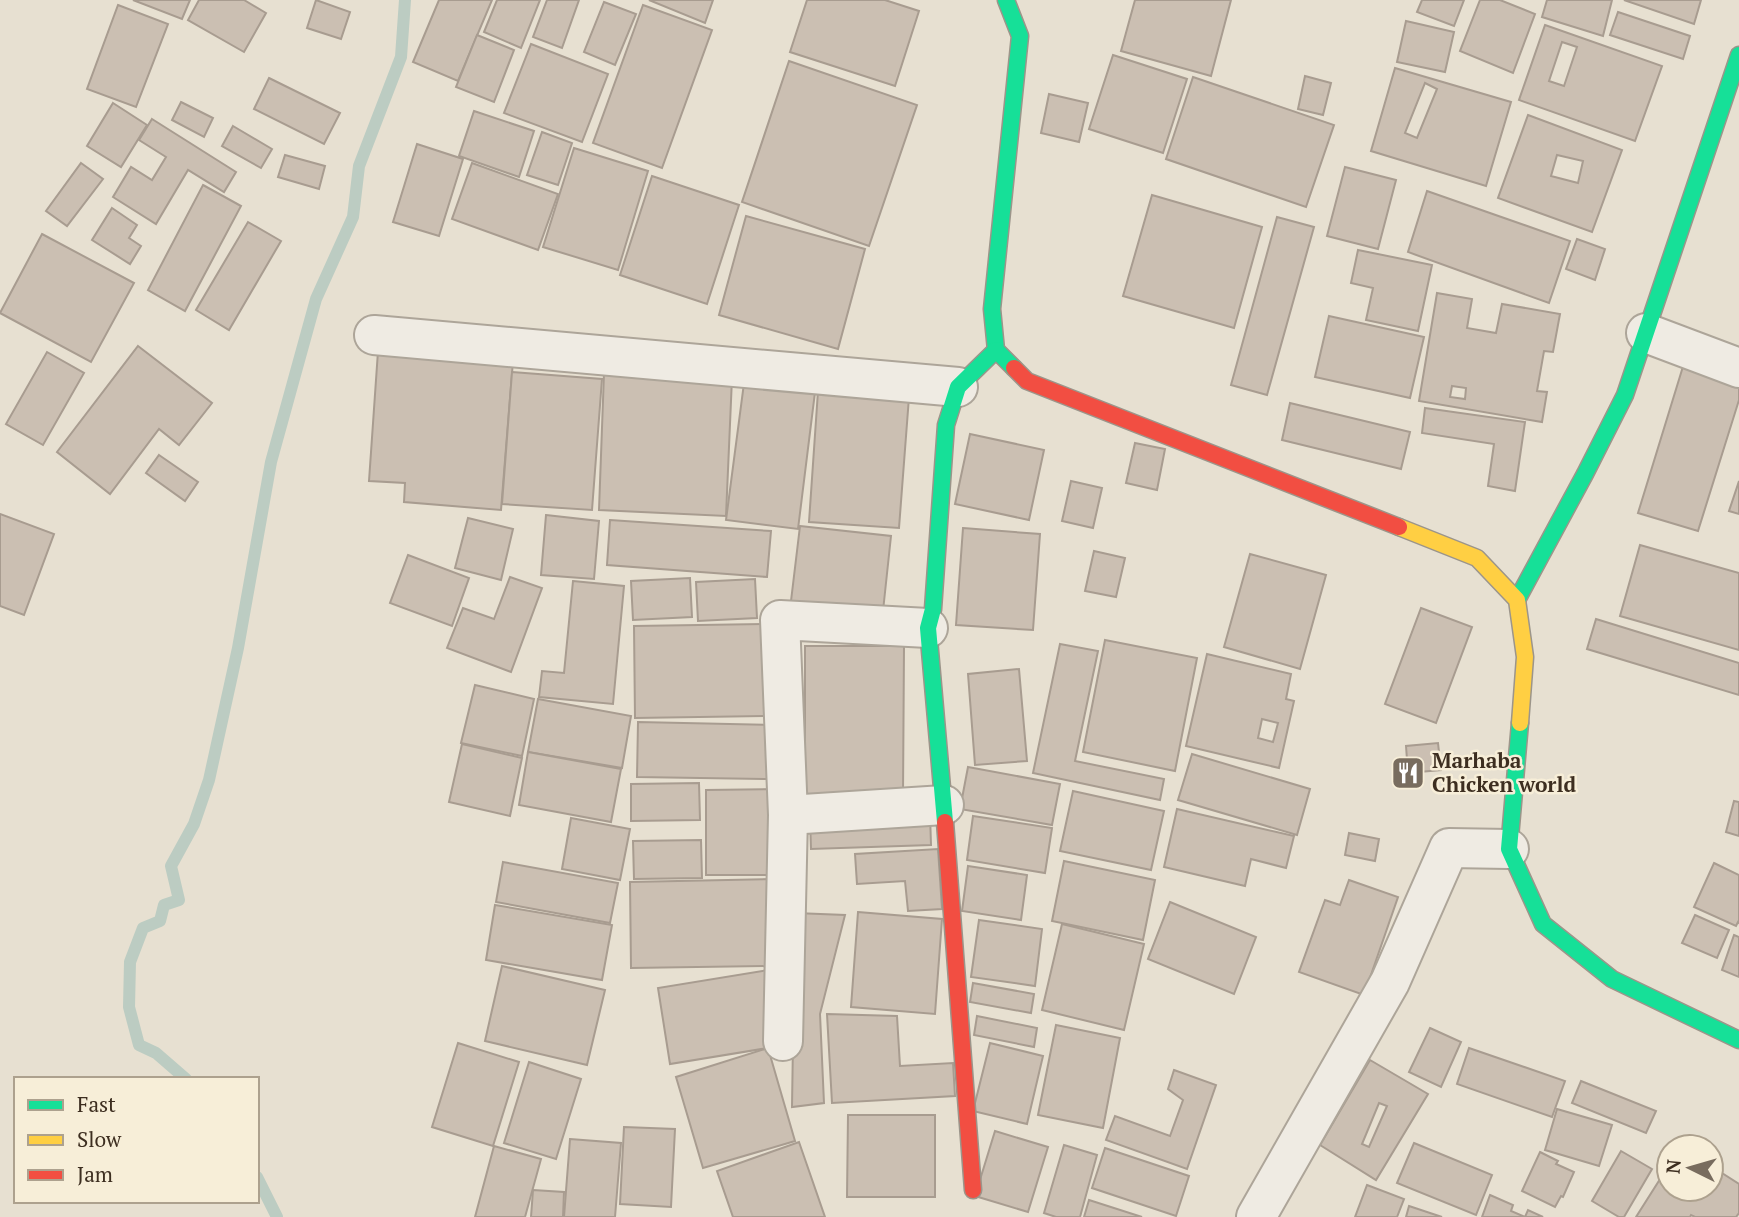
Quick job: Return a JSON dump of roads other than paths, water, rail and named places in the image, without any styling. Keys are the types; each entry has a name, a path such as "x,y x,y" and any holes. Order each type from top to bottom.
{"street":[{"path":"1006,0 1020,36 992,309 996,350 1027,381 1476,558 1517,600 1525,657 1508,849 1543,925 1612,979 1739,1040"},
{"path":"1517,600 1625,396 1739,55"},
{"path":"1646,334 1739,368"},
{"path":"374,335 958,387"},
{"path":"972,1190 928,628 933,609 946,425 958,387 996,350"},
{"path":"783,1041 788,815 780,620 928,628"},
{"path":"788,815 944,806"},
{"path":"1256,1217 1390,982 1449,848 1508,849"}],"waterway":[{"path":"184,1077 156,1053 139,1045 129,1007 130,962 143,928 160,921 164,905 179,900 171,866 194,824 209,780 238,648 271,462 316,299 353,217 359,166 401,57 405,0"},
{"path":"259,1181 277,1217"}],"place":[{"name":"Marhaba Chicken world","path":"1408,773"}]}
